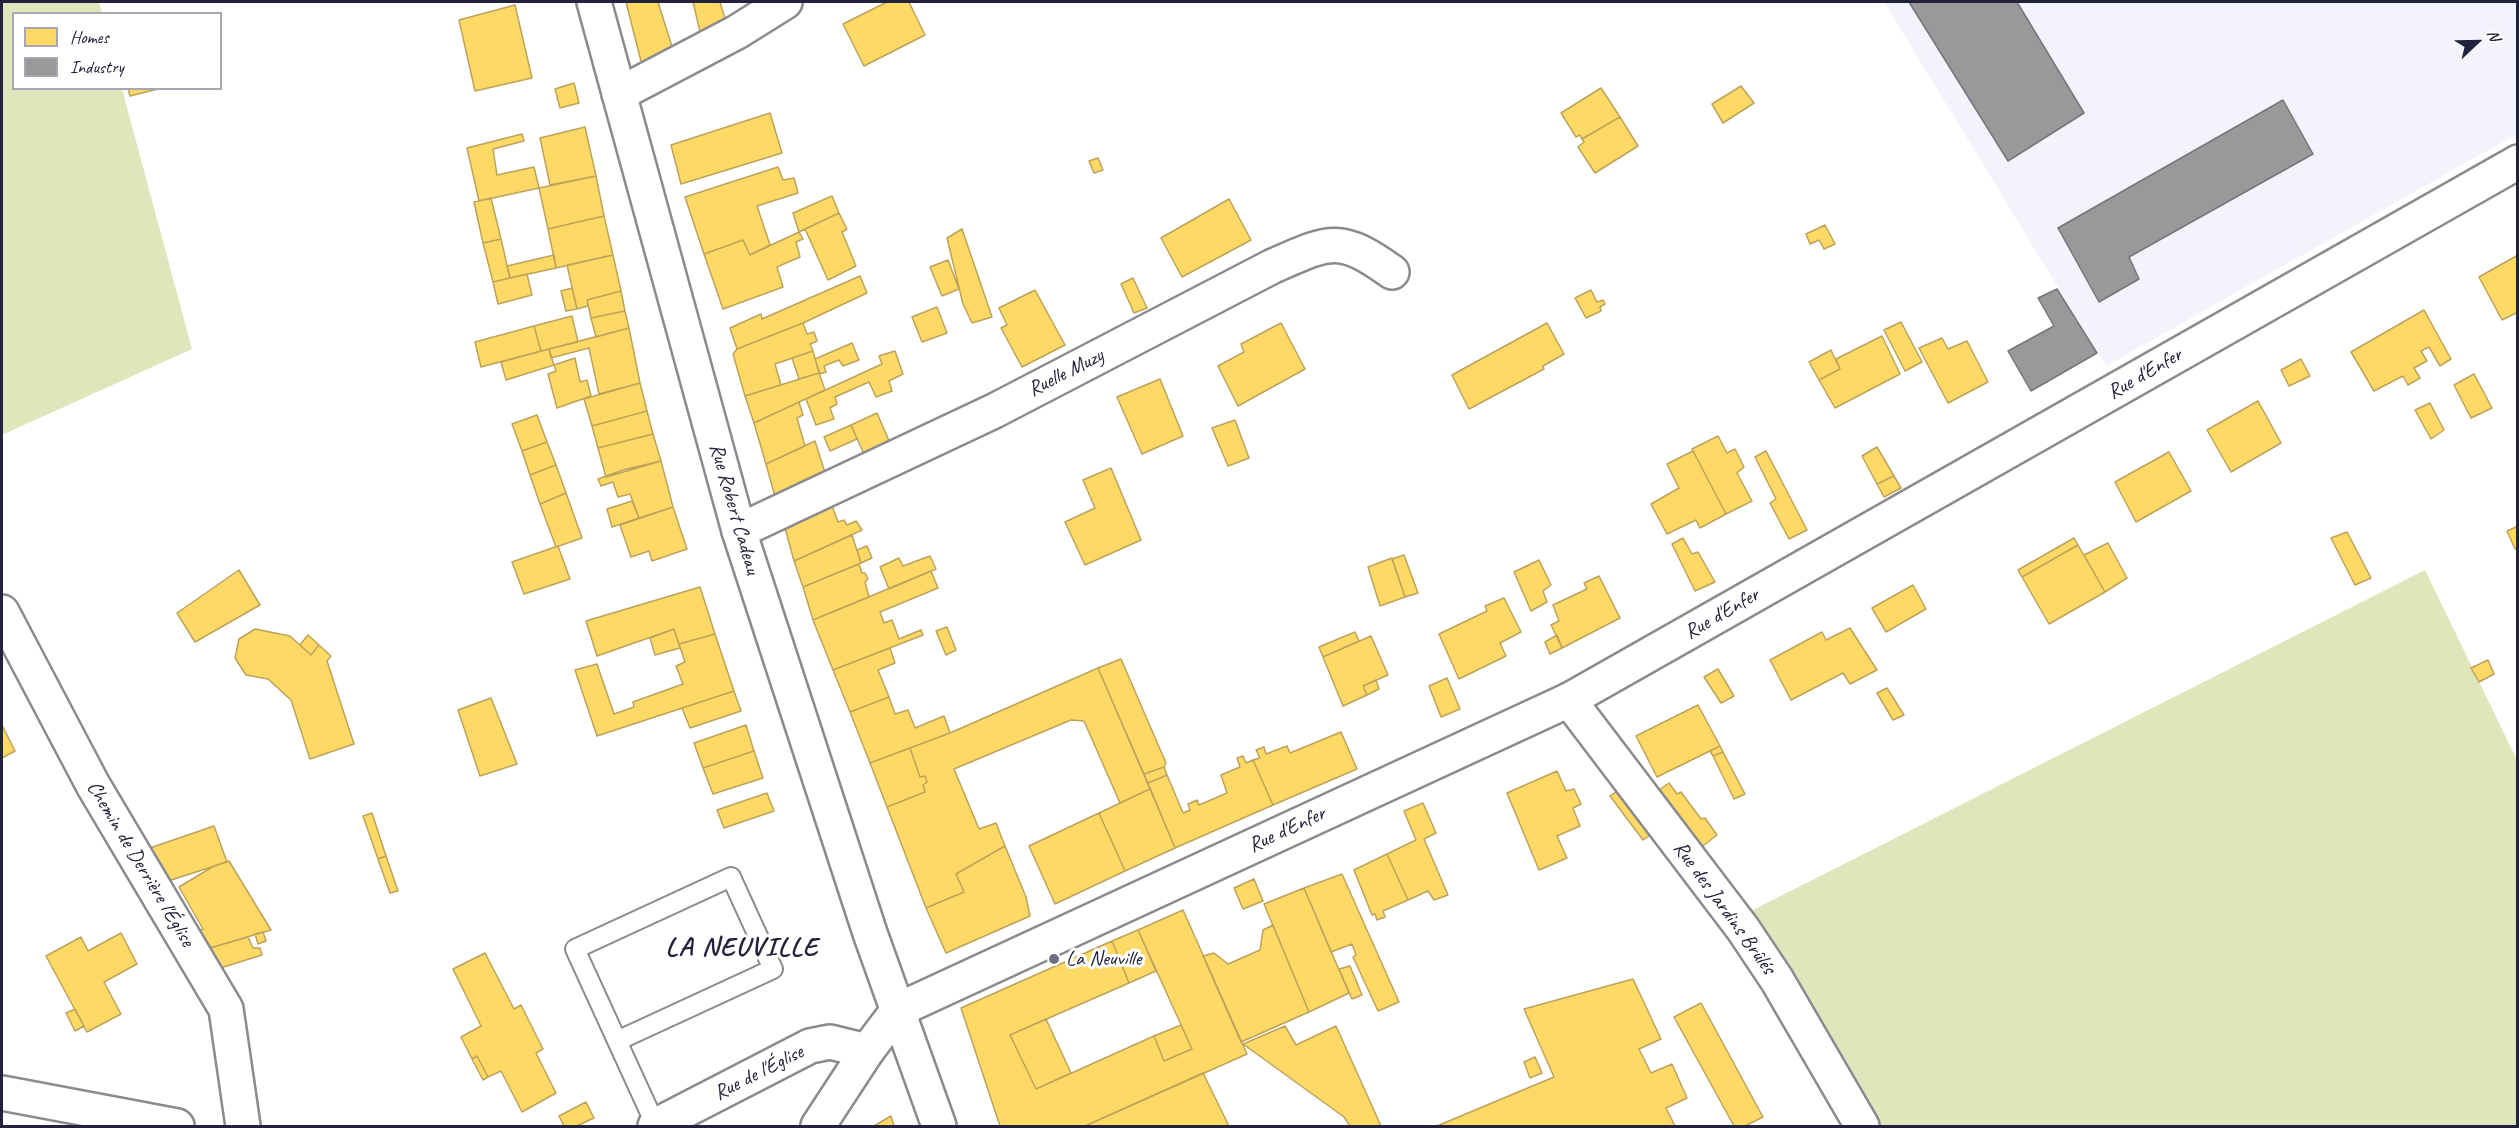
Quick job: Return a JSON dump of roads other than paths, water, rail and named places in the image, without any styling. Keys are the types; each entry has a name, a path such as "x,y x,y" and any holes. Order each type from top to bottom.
{"street":[{"name":"Rue Robert Cadeau","path":"594,2 739,531 867,922 939,1126"},
{"path":"619,94 737,32 785,2"},
{"name":"Rue d'Enfer","path":"898,1010 1569,700 2517,162"},
{"name":"Ruelle Muzy","path":"739,531 994,411 1263,271 1311,249 1344,245 1364,251 1392,272"},
{"name":"Chemin de Derrière l'Église","path":"2,612 93,785 226,1009 243,1126"},
{"name":"Rue des Jardins Brûlés","path":"1569,700 1743,929 1777,980 1862,1126"},
{"path":"818,1126 867,1051 898,1010"},
{"name":"Rue de l'Église","path":"656,1126 810,1046 830,1041 867,1051"},
{"path":"2,1093 177,1126"}],"lane":[{"path":"617,1041 773,969 731,877 575,949 617,1041 656,1126"}],"place":[{"name":"La Neuville","path":"1054,959"}],"district":[{"name":"LA NEUVILLE","path":"742,948"}]}
